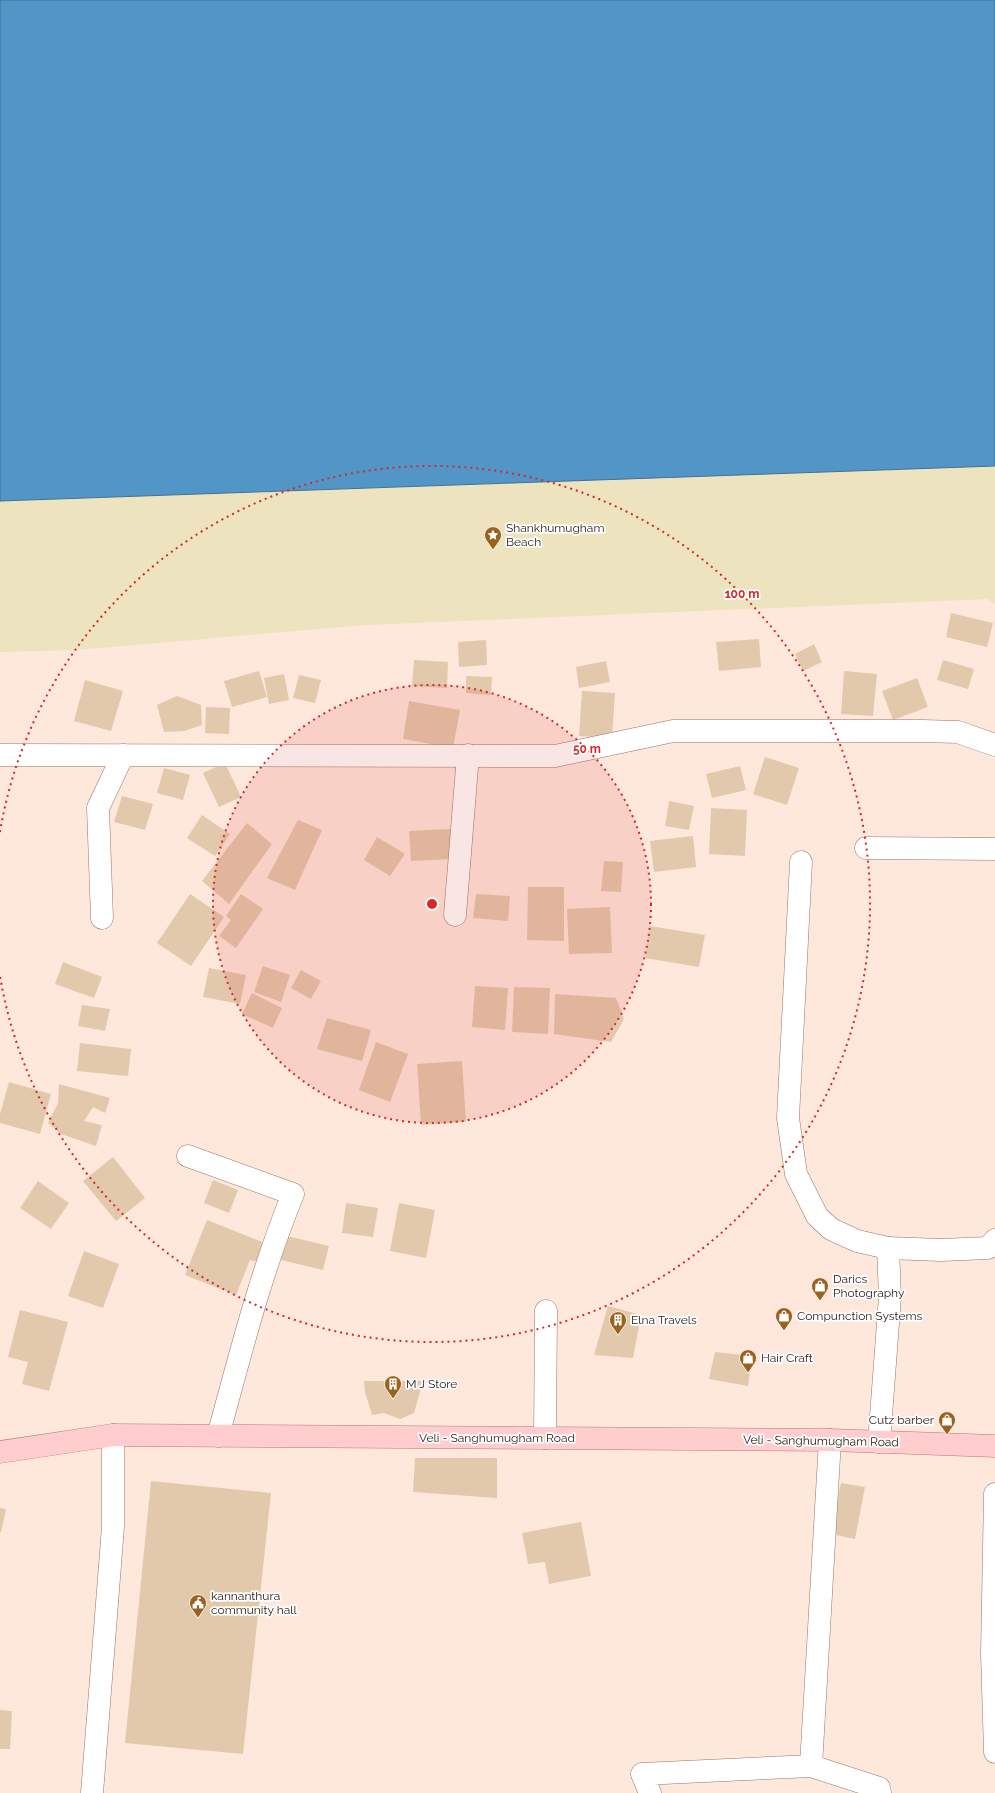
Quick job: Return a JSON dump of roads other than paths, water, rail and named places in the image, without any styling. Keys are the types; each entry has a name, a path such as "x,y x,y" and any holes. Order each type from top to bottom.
{"main road":[{"name":"Veli - Sanghumugham Road","path":"0,1452 113,1435 830,1440 995,1446"}],"street":[{"path":"0,755 555,756 673,732 958,732 995,745"},
{"path":"102,918 98,808 123,755"},
{"path":"455,914 468,755"},
{"path":"866,848 995,849"},
{"path":"801,862 788,1118 796,1174 817,1216 831,1229 857,1241 888,1248 941,1250 988,1248 995,1240"},
{"path":"188,1156 292,1194 273,1247 242,1349 218,1436"},
{"path":"879,1442 890,1297 888,1248"},
{"path":"545,1438 546,1311"},
{"path":"92,1793 113,1527 113,1435"},
{"path":"811,1766 830,1440"},
{"path":"995,1494 992,1654 995,1752"},
{"path":"650,1793 642,1774 811,1766 878,1788 880,1793"}],"water":[{"path":"0,0 995,0 995,466 0,501"}],"place":[{"name":"Shankhumugham Beach","path":"493,550"},
{"name":"Darics Photography","path":"820,1301"},
{"name":"Compunction Systems","path":"784,1331"},
{"name":"Elna Travels","path":"618,1335"},
{"name":"Hair Craft","path":"748,1373"},
{"name":"M J Store","path":"393,1399"},
{"name":"Cutz barber","path":"947,1435"},
{"name":"kannanthura community hall","path":"198,1618"}]}
